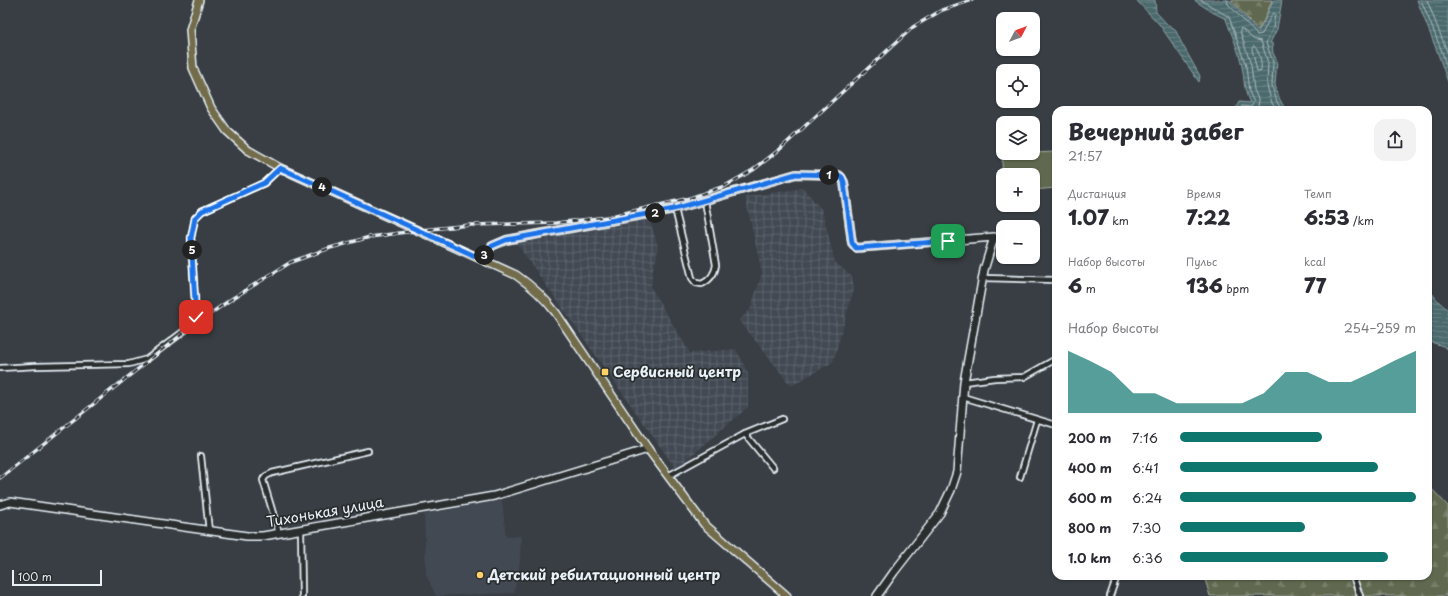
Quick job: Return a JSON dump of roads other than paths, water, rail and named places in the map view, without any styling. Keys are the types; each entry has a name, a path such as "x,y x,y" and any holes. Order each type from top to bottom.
{"main road":[{"path":"199,0 190,30 192,68 211,108 227,131 248,150 280,168 482,259 516,275 533,287 545,298 648,449 704,524 787,596"}],"street":[{"path":"0,368 129,364 147,359 192,325 196,317 191,238 195,218 202,211 264,183 280,168"},
{"path":"482,259 492,246 506,240 674,209 796,174 839,175 842,177 844,182 852,243 856,248 994,237 982,278 964,382 957,472 951,490 940,513 877,596"},
{"path":"674,209 692,278 696,283 702,284 711,278 716,265 705,201"},
{"path":"982,278 1052,280"},
{"path":"964,382 995,378 1024,377 1052,361"},
{"path":"963,398 1052,424"},
{"path":"668,476 745,434 782,419"},
{"path":"1020,477 1037,420"},
{"path":"745,434 773,468"},
{"name":"Тихонькая улица","path":"0,505 10,502 209,531 247,536 263,536 494,496 648,449"},
{"path":"279,533 263,480 266,476 272,473 368,451"},
{"path":"201,456 209,531"},
{"path":"301,529 302,596"},
{"path":"1110,596 1115,580"},
{"path":"1354,580 1360,596"}],"water":[{"path":"1136,0 1155,0 1156,12 1167,24 1175,29 1200,76 1199,82 1159,24"},
{"path":"1194,0 1229,0 1258,32 1265,20 1273,0 1282,0 1277,29 1270,43 1272,43 1273,53 1277,61 1275,85 1284,106 1237,106 1239,102 1250,103 1244,85 1241,61 1226,19"},
{"path":"1417,0 1448,0 1448,82 1437,51"},
{"path":"1432,293 1448,310 1448,349 1432,342"}],"railway":[{"path":"0,478 191,327 233,298 291,262 330,248 370,237 470,225 556,223 607,217 690,198 725,186 753,170 779,150 913,27 942,10 972,0"}],"place":[{"name":"Сервисный центр","path":"605,372"},
{"name":"Детский ребилтационный центр","path":"480,575"}]}
